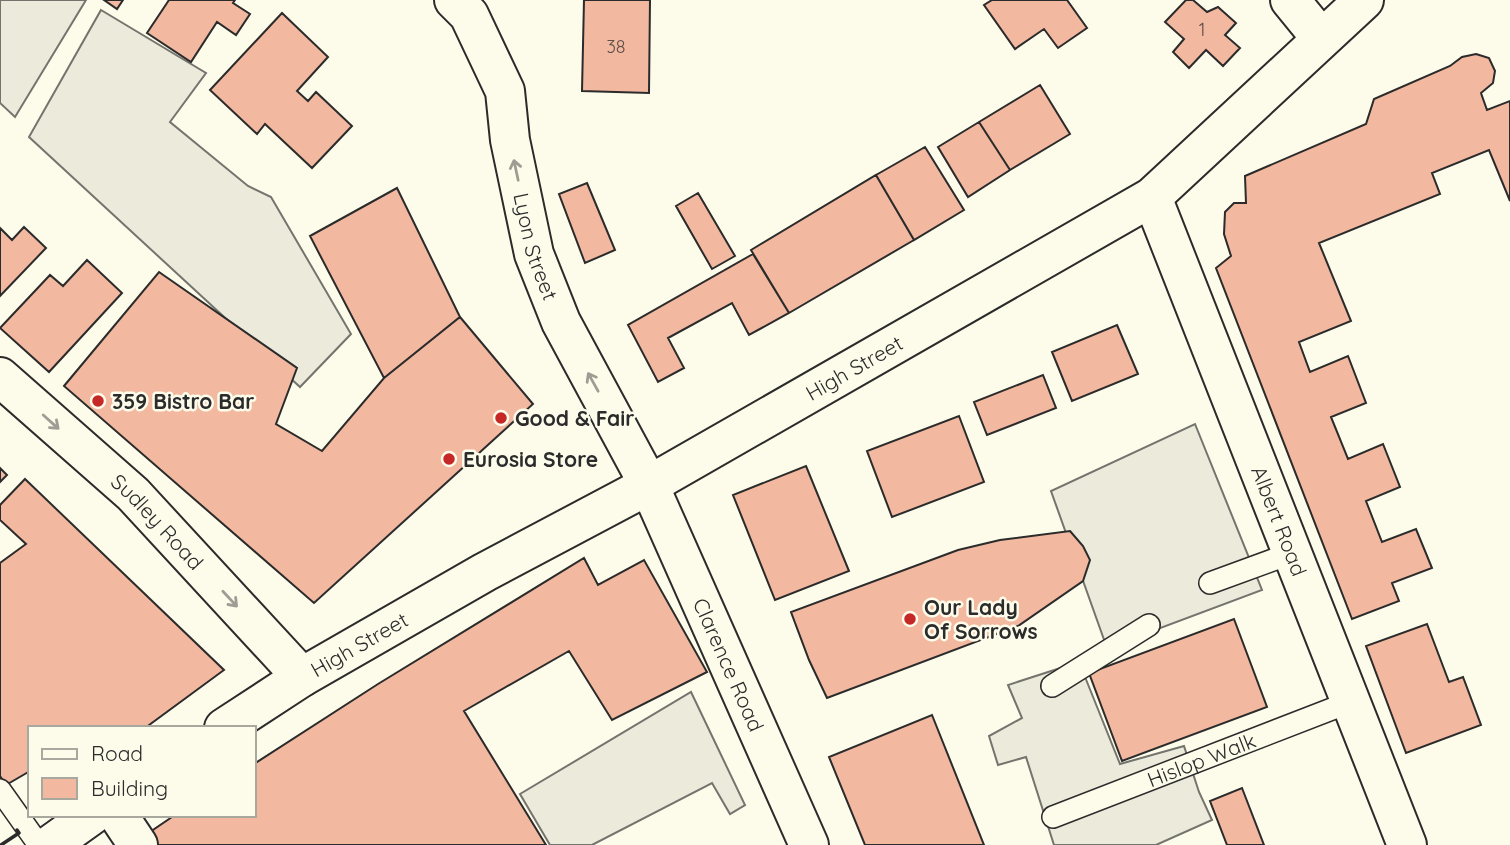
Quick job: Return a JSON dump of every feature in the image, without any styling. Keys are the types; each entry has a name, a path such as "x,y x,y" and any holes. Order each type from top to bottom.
{"street":[{"name":"Lyon Street","path":"454,0 469,15 505,91 510,140 534,254 561,322 649,485"},
{"path":"1290,0 1321,38"},
{"name":"High Street","path":"227,726 302,677 485,572 649,485 1152,197 1364,0"},
{"name":"Albert Road","path":"1152,197 1407,845"},
{"name":"Sudley Road","path":"0,377 133,494 302,677"},
{"name":"Clarence Road","path":"649,485 809,845"},
{"path":"50,845 89,817"},
{"path":"119,817 138,845"}],"lane":[{"path":"1210,583 1292,553"},
{"path":"1052,686 1149,625"},
{"name":"Hislop Walk","path":"1053,817 1350,702"},
{"path":"0,790 39,845"}],"shaded area":[{"path":"0,0 86,0 15,117 0,103"},
{"path":"101,10 206,73 170,122 248,186 271,197 351,334 300,387 29,137"},
{"path":"1195,424 1262,590 1107,648 1051,491"},
{"path":"1079,662 1120,764 1184,746 1199,792 1212,820 1156,845 1054,845 1026,757 998,765 989,736 1022,718 1008,685"},
{"path":"691,692 745,805 730,814 712,783 592,845 550,845 520,794"}],"building":[{"path":"104,0 123,0 117,9"},
{"path":"169,0 235,0 233,3 250,14 236,35 217,22 191,62 147,33"},
{"path":"584,0 650,0 649,93 582,91"},
{"path":"992,0 1067,0 1087,28 1058,48 1044,29 1015,49 984,5"},
{"path":"1186,0 1193,0 1207,12 1218,7 1236,23 1225,35 1240,48 1223,66 1206,50 1189,68 1173,52 1184,39 1165,22"},
{"path":"282,13 328,57 297,91 308,101 316,92 352,126 312,168 265,124 257,134 210,90"},
{"path":"1476,54 1489,58 1495,71 1493,83 1481,93 1487,110 1510,101 1510,201 1489,150 1432,173 1440,194 1319,243 1351,321 1299,342 1310,372 1348,356 1366,403 1331,417 1348,459 1383,444 1400,487 1366,501 1382,542 1416,529 1432,568 1392,583 1399,601 1352,619 1216,268 1231,256 1224,234 1225,212 1234,203 1246,203 1245,176 1366,124 1374,99 1450,66 1462,57"},
{"path":"1040,85 1070,134 1010,170 979,122"},
{"path":"979,122 1010,170 968,197 938,147"},
{"path":"925,147 964,210 914,240 876,175"},
{"path":"876,175 914,240 789,313 751,250"},
{"path":"587,183 615,250 585,263 559,194"},
{"path":"397,188 460,317 384,378 310,236"},
{"path":"698,193 735,256 712,269 676,206"},
{"path":"24,227 46,248 0,296 0,228 12,240"},
{"path":"753,254 789,313 749,335 732,303 668,338 684,368 658,382 628,325"},
{"path":"87,260 122,293 49,372 0,328 50,275 63,286"},
{"path":"159,272 297,368 276,424 322,451 384,378 460,317 533,404 314,603 64,386"},
{"path":"1117,325 1138,374 1072,401 1052,352"},
{"path":"1043,375 1056,408 987,435 974,402"},
{"path":"959,416 984,482 892,517 867,451"},
{"path":"806,466 849,571 775,600 733,495"},
{"path":"0,468 7,475 0,482"},
{"path":"25,479 224,670 148,726 28,726 28,772 6,785 0,776 0,563 26,544 0,520 0,505"},
{"name":"Our Lady Of Sorrows","path":"1070,531 1083,546 1090,560 1083,581 1018,626 827,698 791,612 958,550 1000,540"},
{"path":"584,558 598,585 644,560 707,672 612,720 569,651 464,711 546,845 155,845 147,834 172,817 256,817 256,763 378,684"},
{"path":"1234,619 1267,707 1122,761 1089,673"},
{"path":"1427,624 1449,682 1463,677 1481,725 1406,753 1366,646"},
{"path":"932,715 984,845 865,845 829,757"},
{"path":"1242,788 1264,845 1227,845 1210,801"}],"wall":[{"path":"1,845 19,833 17,830"}],"place":[{"name":"359 Bistro Bar","path":"98,401"},
{"name":"Good & Fair","path":"501,418"},
{"name":"Eurosia Store","path":"449,459"},
{"name":"Our Lady Of Sorrows","path":"910,619"}]}
